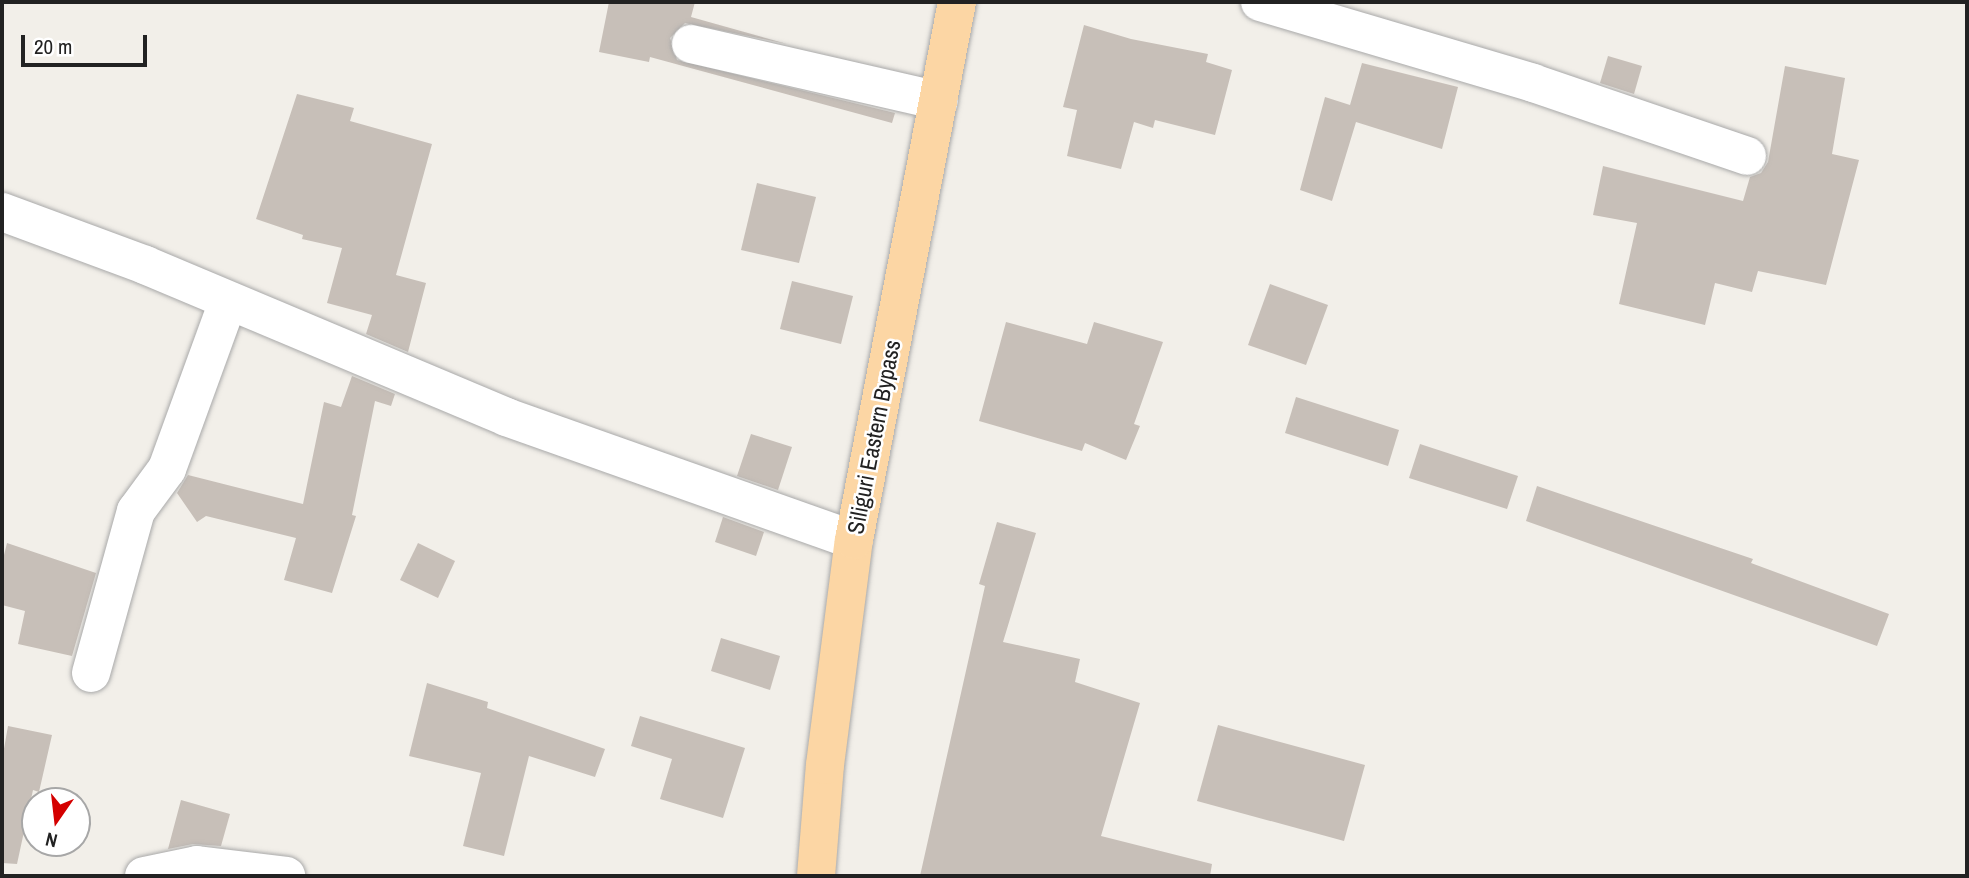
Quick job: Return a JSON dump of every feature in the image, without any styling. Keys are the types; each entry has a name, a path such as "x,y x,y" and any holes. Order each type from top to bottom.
{"main road":[{"name":"Siliguri Eastern Bypass","path":"817,876 825,765 854,540 957,2"}],"street":[{"path":"1260,2 1533,83 1747,156"},
{"path":"691,44 939,101"},
{"path":"2,212 228,301 506,417 854,540"},
{"path":"91,673 136,511 167,469 228,301"},
{"path":"144,876 197,866 286,876"}],"building":[{"path":"609,2 695,2 691,17 787,44 685,23 670,38 677,60 895,113 892,123 650,57 649,62 599,52"},
{"path":"1084,25 1131,39 1208,54 1206,62 1232,70 1215,135 1155,120 1153,128 1134,122 1121,169 1067,156 1077,110 1063,107"},
{"path":"1608,56 1642,66 1634,94 1600,83"},
{"path":"1362,63 1458,87 1442,149 1356,122 1332,201 1300,190 1325,97 1350,105"},
{"path":"1785,66 1845,78 1832,154 1859,160 1826,285 1758,271 1752,292 1715,283 1705,325 1619,304 1637,223 1593,215 1603,166 1743,201 1750,177 1761,173 1768,162"},
{"path":"297,94 354,108 350,121 432,144 396,275 426,283 408,352 366,334 372,315 327,303 342,248 302,239 303,235 256,219"},
{"path":"757,183 816,197 799,263 741,250"},
{"path":"792,281 853,296 841,344 780,329"},
{"path":"1270,284 1328,305 1306,365 1248,345"},
{"path":"1006,322 1087,344 1094,322 1163,342 1134,424 1140,426 1126,460 1085,443 1082,451 979,421"},
{"path":"352,376 395,394 391,406 375,401 352,515 356,516 332,593 284,580 296,538 206,516 197,522 177,493 188,475 303,504 324,402 341,407"},
{"path":"1296,397 1399,430 1388,466 1285,433"},
{"path":"751,434 792,447 778,490 737,476"},
{"path":"1420,444 1518,476 1507,509 1409,478"},
{"path":"1537,486 1753,559 1751,563 1889,614 1877,646 1526,521"},
{"path":"723,517 764,532 756,556 715,542"},
{"path":"997,522 1036,533 1003,642 1080,659 1075,682 1140,703 1101,836 1212,864 1210,876 920,876 985,586 979,584"},
{"path":"7,543 96,573 72,656 18,644 25,611 2,605 2,563"},
{"path":"418,543 455,561 438,598 400,580"},
{"path":"721,638 780,656 770,690 711,671"},
{"path":"427,683 488,702 487,708 605,749 595,777 529,756 504,856 463,846 481,773 409,756"},
{"path":"640,716 745,748 723,818 660,799 672,759 631,746"},
{"path":"1218,725 1365,765 1344,841 1197,801"},
{"path":"8,726 52,735 40,787 21,787 21,846 17,864 2,863 2,760"},
{"path":"181,800 230,814 221,846 193,844 168,849"}]}
